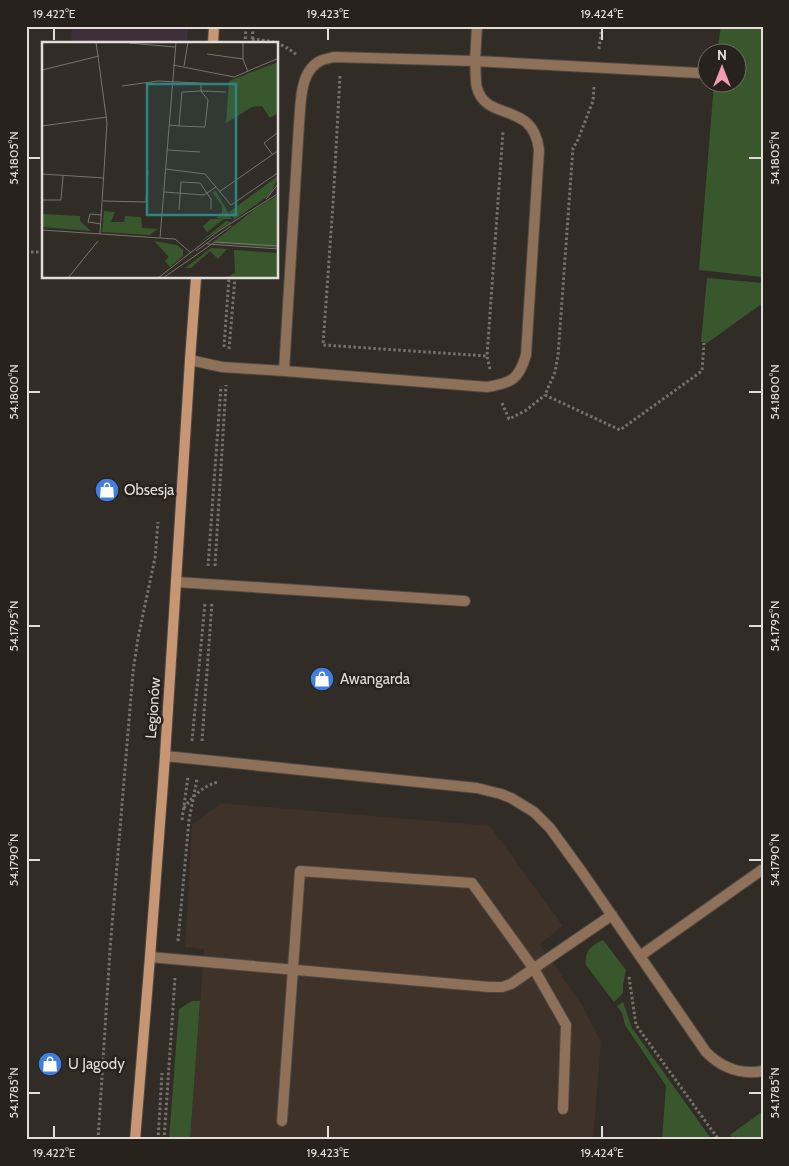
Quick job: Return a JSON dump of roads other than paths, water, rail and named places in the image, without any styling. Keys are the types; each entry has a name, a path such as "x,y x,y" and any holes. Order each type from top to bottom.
{"street":[{"path":"213,42 214,26"},
{"name":"Legionów","path":"135,1140 165,756 196,279"}],"lane":[{"path":"190,360 225,367 487,387 502,384 516,377 526,355 539,150 538,139 533,128 526,121 516,115 501,111 487,104 478,90 475,61 477,26"},
{"path":"284,371 299,124 304,80 312,68 321,61 334,57 475,61 696,73"},
{"path":"176,582 464,601"},
{"path":"165,756 477,788 512,798 534,812 550,828 706,1052 714,1060 734,1070 746,1073 763,1071"},
{"path":"640,956 763,869"},
{"path":"282,1121 300,871 472,883 534,968 566,1025 563,1109"},
{"path":"150,957 502,987 511,984 612,915"}],"place":[{"name":"Obsesja","path":"107,490"},
{"name":"Awangarda","path":"322,679"},
{"name":"U Jagody","path":"50,1064"}]}
